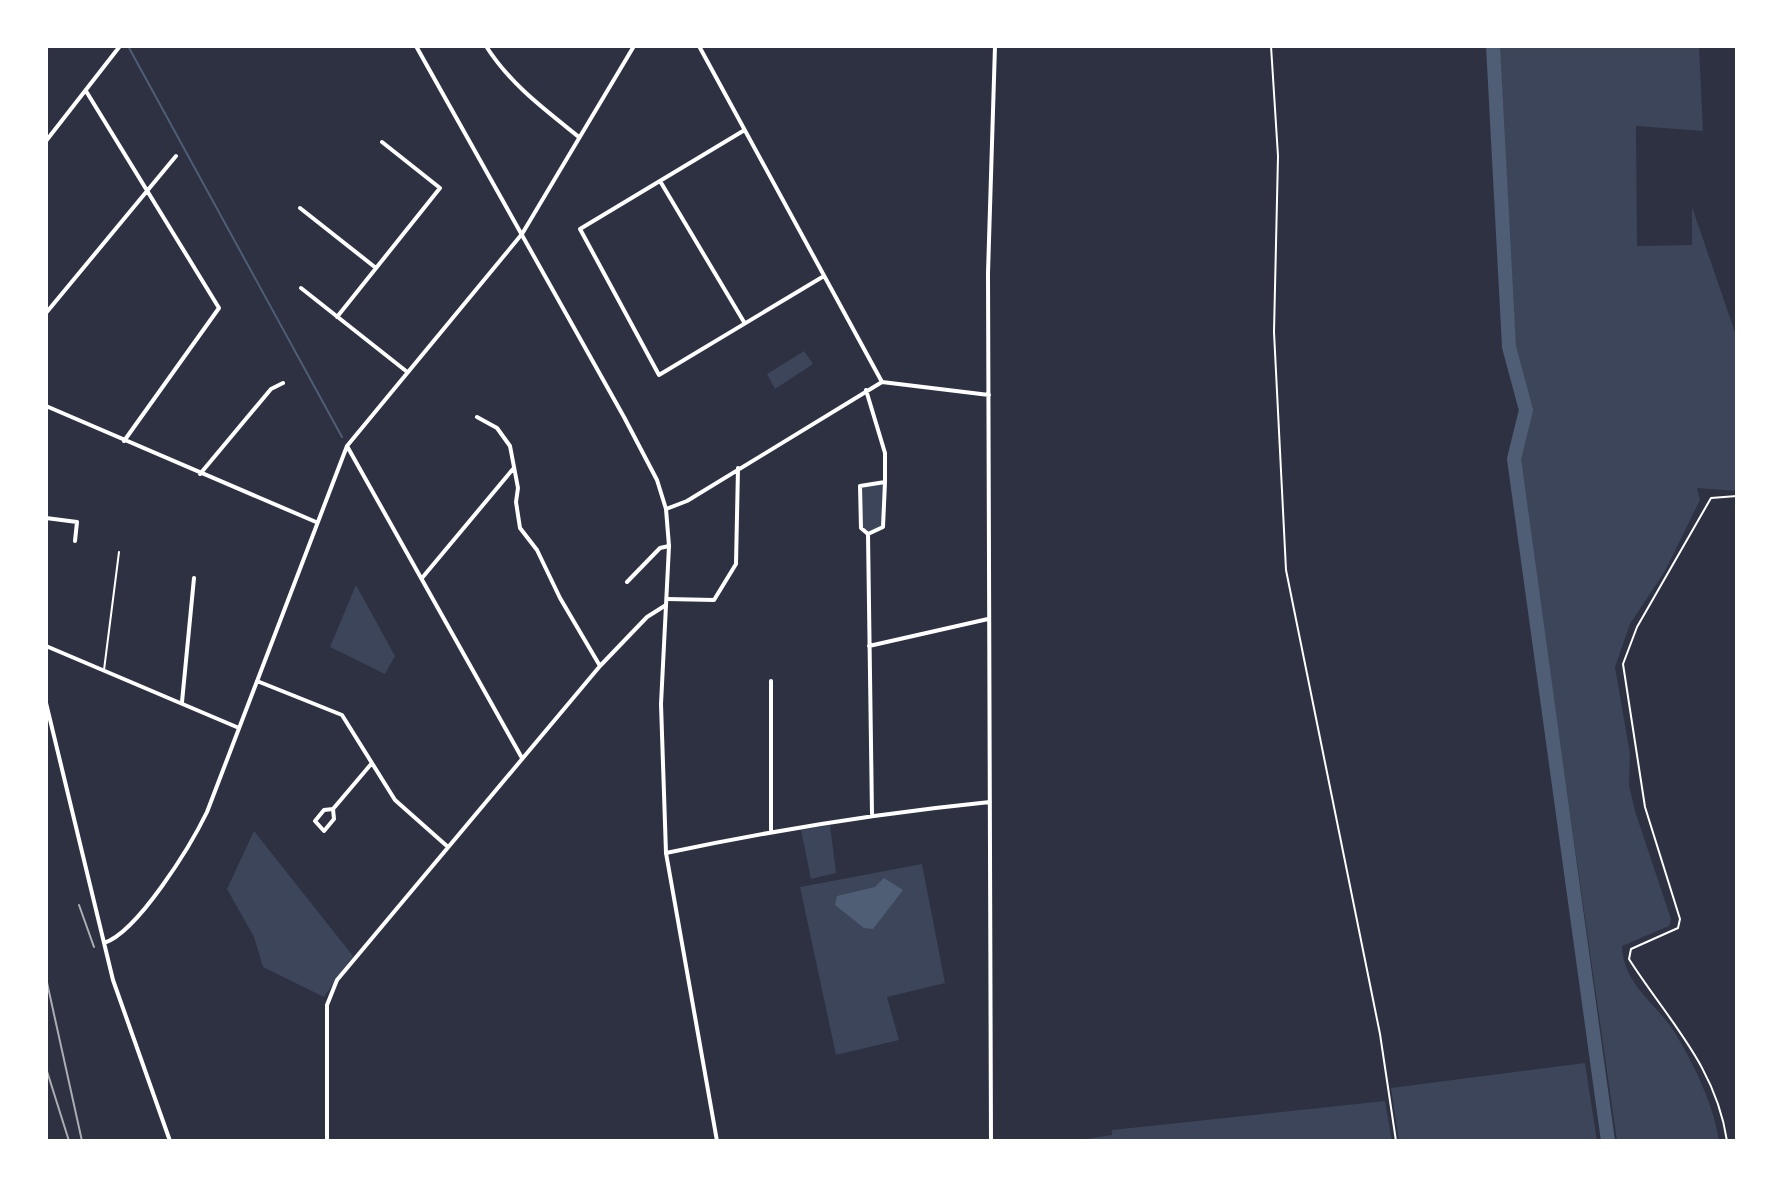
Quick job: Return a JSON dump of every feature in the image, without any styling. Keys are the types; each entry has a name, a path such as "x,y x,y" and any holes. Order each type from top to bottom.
{"street":[{"path":"46,141 120,46"},
{"path":"416,46 624,417 657,480 666,509 669,546 661,704 666,853 717,1141"},
{"path":"486,46 519,88 579,137"},
{"path":"104,943 113,940 138,913 189,849 347,446 522,234 634,46"},
{"path":"699,46 882,382"},
{"path":"991,1141 988,273 995,46"},
{"path":"86,91 219,308 124,441"},
{"path":"743,131 580,229 659,375 824,276"},
{"path":"337,317 440,188 382,142"},
{"path":"46,313 176,156"},
{"path":"660,181 744,322"},
{"path":"300,208 376,268"},
{"path":"301,288 406,371"},
{"path":"666,509 687,501 882,382 989,395"},
{"path":"200,474 271,389 283,383"},
{"path":"866,390 885,453 883,527 868,534"},
{"path":"46,406 317,522"},
{"path":"477,417 497,428 510,446 520,528 537,550 600,666"},
{"path":"347,446 522,759"},
{"path":"422,578 514,468"},
{"path":"327,1141 330,992 600,666 647,617 666,602 714,600 736,564 738,468"},
{"path":"872,814 868,534 861,528 860,486 885,482"},
{"path":"46,518 77,522 75,541"},
{"path":"627,582 660,548 669,546"},
{"path":"182,702 194,578"},
{"path":"869,646 989,619"},
{"path":"46,646 239,728"},
{"path":"257,681 342,715 404,810 448,847"},
{"path":"771,681 771,830"},
{"path":"46,703 104,943 170,1141"},
{"path":"333,809 334,819 324,831 318,828 315,821 324,810 333,809 372,763"},
{"path":"666,853 771,830 872,814 990,802"}],"lane":[{"path":"103,671 119,552"}],"path":[{"path":"1271,46 1278,156 1274,332 1286,570 1380,1034 1396,1141"},
{"path":"1727,1141 1720,1106 1683,1032 1629,959 1631,949 1678,928 1680,919 1645,807 1623,664 1637,627 1711,498 1737,496"}],"shaded area":[{"path":"1497,46 1699,46 1703,131 1636,126 1637,246 1692,245 1692,207 1737,338 1737,491 1697,488 1700,500 1665,571 1630,624 1615,667 1630,754 1629,785 1671,919 1669,926 1622,946 1624,959 1634,982 1675,1033 1689,1058 1708,1100 1719,1141 1617,1141 1519,458 1531,412 1514,346"},
{"path":"804,351 813,364 775,389 767,374"},
{"path":"883,484 882,526 868,533 863,528 861,488"},
{"path":"356,585 395,656 385,674 330,647"},
{"path":"830,825 836,873 811,879 801,830"},
{"path":"254,831 353,956 324,997 263,967 254,937 227,889"},
{"path":"922,864 945,983 887,997 899,1040 836,1055 800,887"},
{"path":"884,878 903,890 873,929 864,928 835,905 837,896 875,887"},
{"path":"1585,1063 1597,1141 1399,1141 1391,1088"},
{"path":"1385,1101 1392,1141 1072,1141 1112,1135 1112,1130"}],"waterway":[{"path":"128,46 342,437"},
{"path":"1493,46 1509,347 1526,410 1514,459 1608,1141"}],"railway":[{"path":"79,905 94,947"},
{"path":"46,978 82,1141"},
{"path":"46,1068 69,1141"}]}
